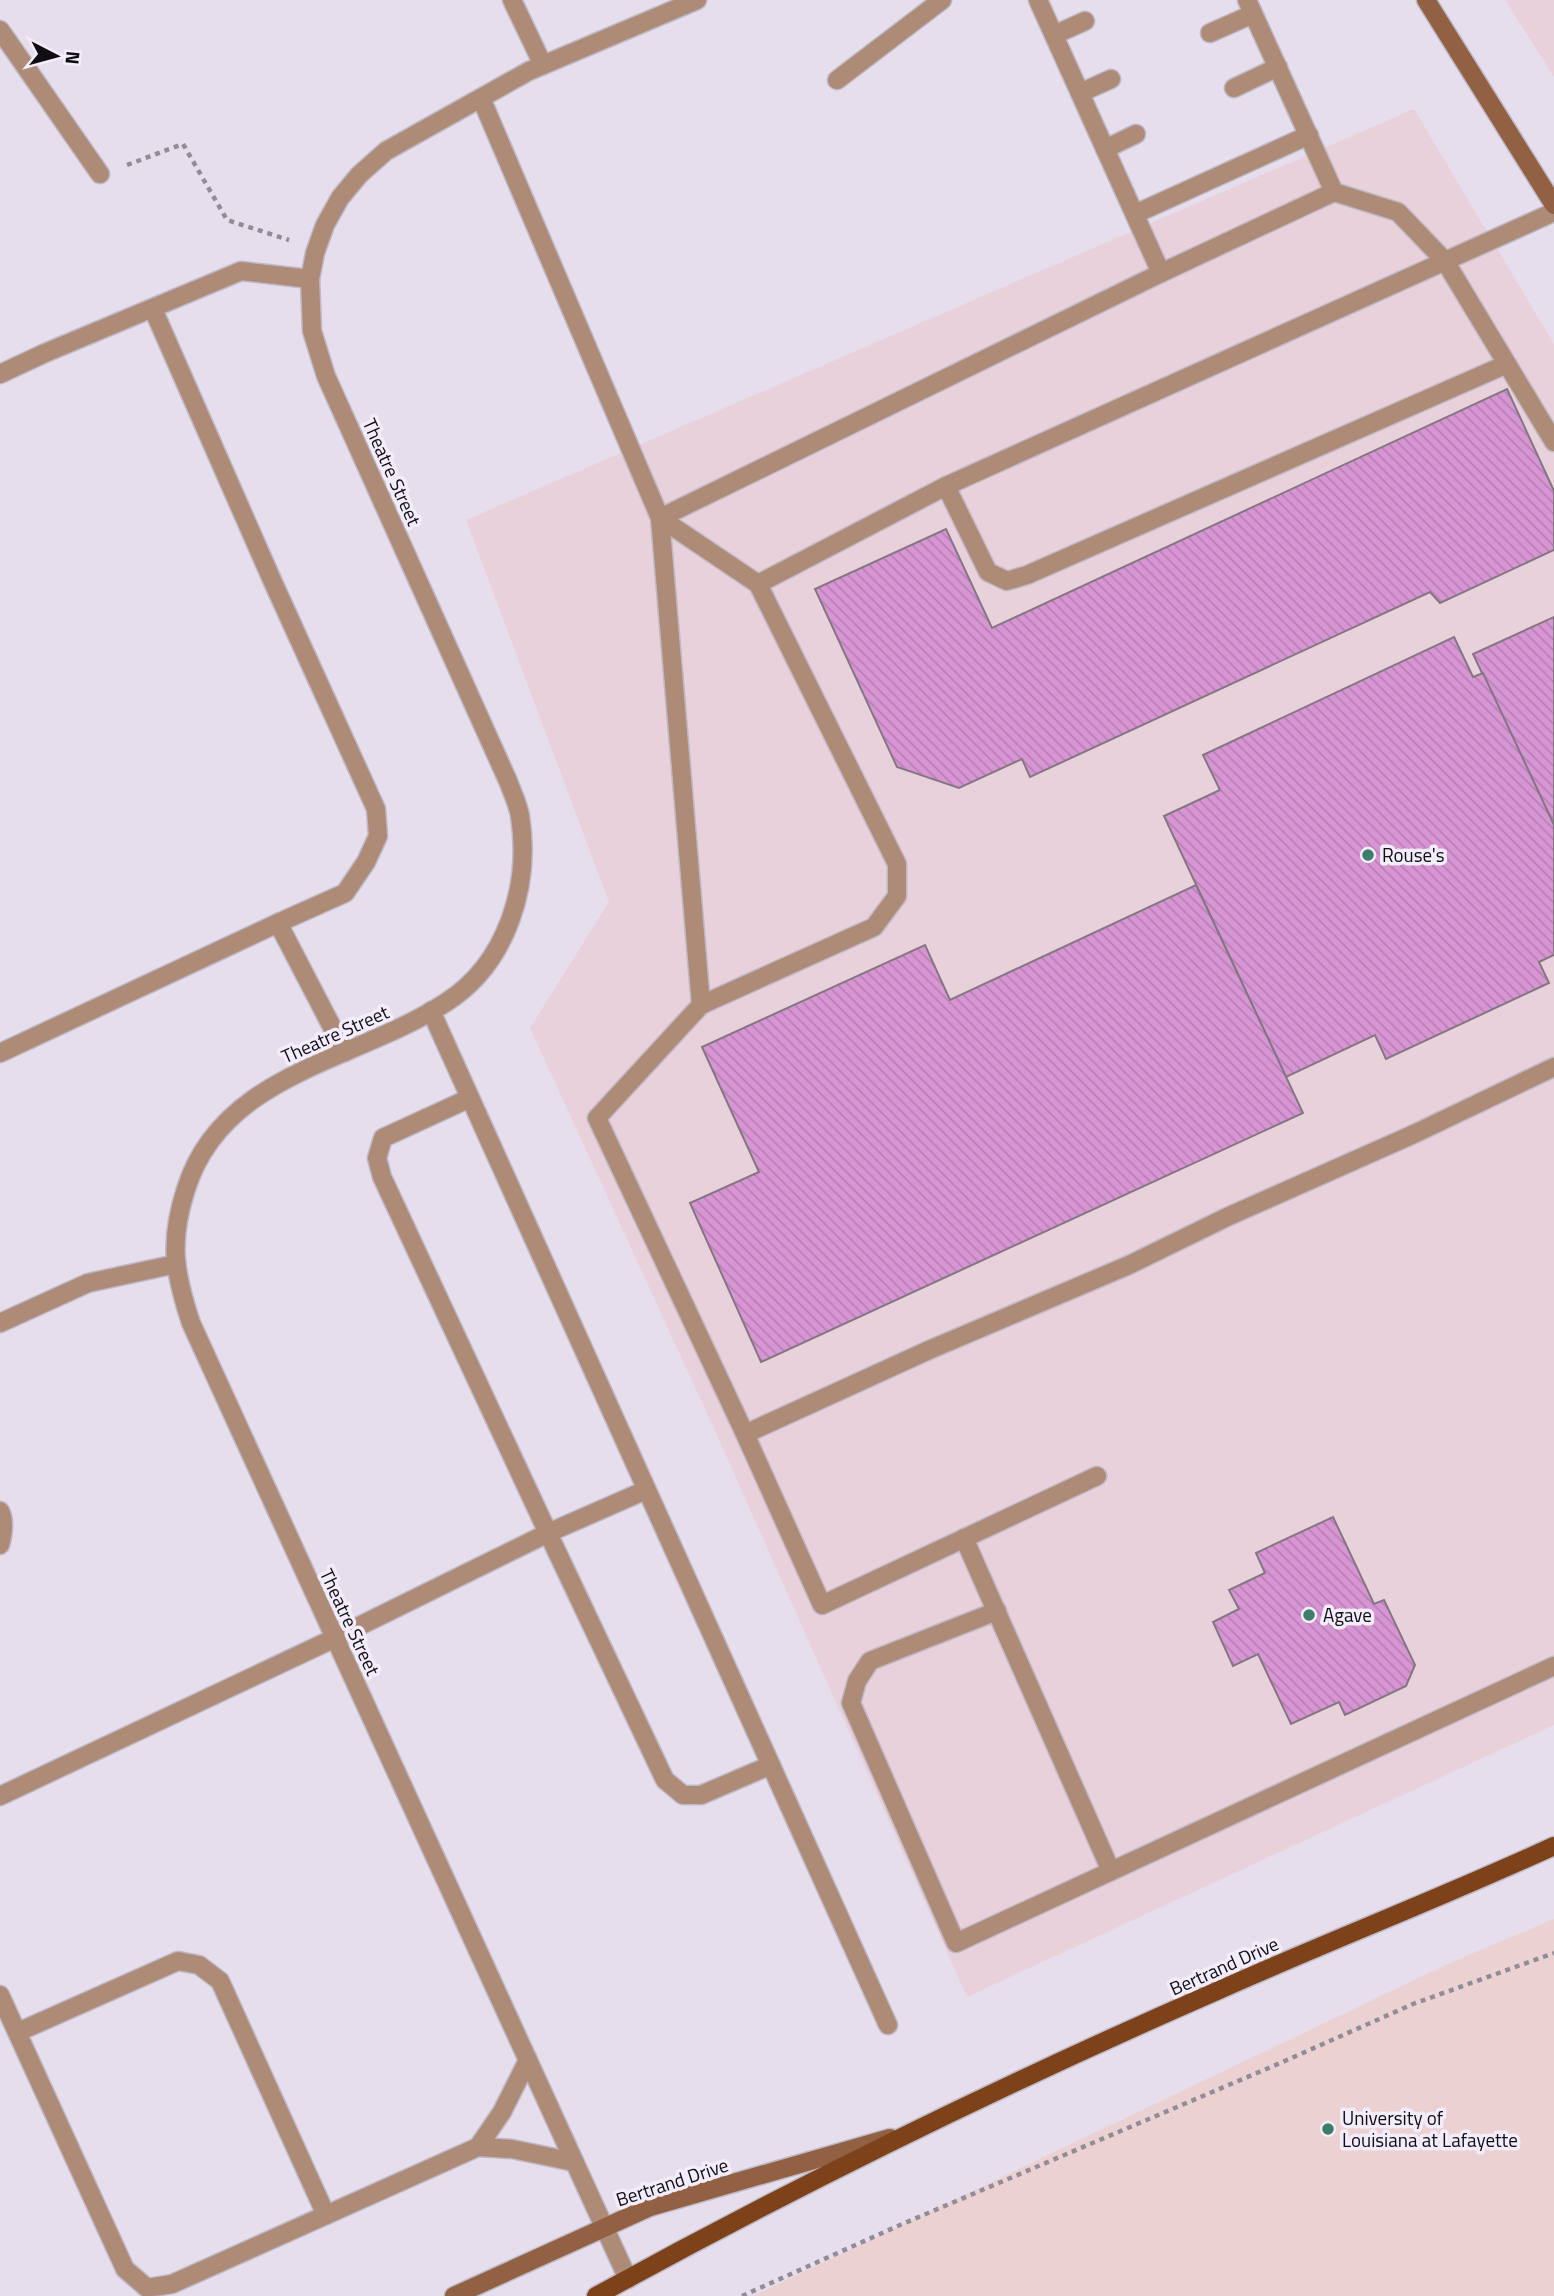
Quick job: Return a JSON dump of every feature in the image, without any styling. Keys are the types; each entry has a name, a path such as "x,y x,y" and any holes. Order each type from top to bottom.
{"main road":[{"path":"1426,0 1554,205"},
{"name":"Bertrand Drive","path":"596,2296 913,2131 1217,1991 1554,1846"},
{"name":"Bertrand Drive","path":"454,2296 650,2207 913,2131"}],"street":[{"path":"512,0 543,65"},
{"name":"Theatre Street","path":"628,2279 191,1323 178,1287 174,1252 177,1214 191,1173 213,1134 243,1105 285,1079 448,1002 474,979 497,950 511,919 520,888 524,852 520,813 326,376 312,331 310,279 316,248 325,225 340,198 359,175 386,151 543,65 696,0"},
{"path":"837,79 942,0"},
{"path":"1038,0 1161,273"},
{"path":"1210,33 1250,7 1334,191"},
{"path":"1054,35 1085,21"},
{"path":"0,30 100,174"},
{"path":"1234,88 1278,67"},
{"path":"1080,93 1111,79"},
{"path":"481,98 660,518 701,1005"},
{"path":"1105,149 1136,134"},
{"path":"1135,214 1309,135"},
{"path":"660,518 1334,191 1398,212 1445,261 1554,442"},
{"path":"758,584 946,486 1554,212"},
{"path":"0,374 241,271 310,279"},
{"path":"0,1053 345,892 366,862 378,836 376,809 153,309"},
{"path":"946,486 988,572 1007,581 1027,575 1507,363"},
{"path":"660,518 758,584 897,863 897,896 874,927 701,1005 597,1118 822,1605 1097,1476"},
{"path":"278,923 345,1052"},
{"path":"431,1011 888,2025"},
{"path":"744,1434 929,1350 1129,1265 1227,1217 1389,1146 1554,1068"},
{"path":"470,1098 383,1138 377,1158 382,1177 665,1780 682,1795 701,1795 771,1765"},
{"path":"0,1323 88,1283 176,1264"},
{"path":"0,1796 335,1638 548,1533 646,1490"},
{"path":"0,1511 3,1517 0,1545"},
{"path":"964,1538 1111,1871"},
{"path":"997,1611 870,1661 857,1681 851,1703 956,1944 1554,1666"},
{"path":"18,2032 178,1961 200,1965 220,1980 326,2215"},
{"path":"0,1995 125,2269 147,2288 172,2284 478,2147 512,2149 574,2162"},
{"path":"478,2147 502,2112 528,2060"}],"path":[{"path":"100,174 183,144 227,220 316,248"},
{"path":"742,2296 1413,2004 1554,1953"}],"shaded area":[{"path":"1505,0 1554,0 1554,77"},
{"path":"1414,109 1554,344 1554,1725 967,1997 716,1433 530,1028 609,902 466,520"},
{"name":"University of Louisiana at Lafayette","path":"1554,1919 1554,2296 753,2296 1452,1962"}],"building":[{"path":"1507,389 1554,491 1554,550 1440,603 1430,592 1030,777 1022,759 959,788 897,767 815,589 946,529 992,628"},
{"path":"1554,617 1554,825 1473,654"},
{"name":"Rouse's","path":"1454,637 1473,677 1483,673 1554,825 1554,955 1539,962 1549,983 1386,1059 1375,1035 1286,1077 1164,816 1220,790 1203,755"},
{"path":"1196,885 1303,1113 761,1362 690,1203 759,1172 702,1047 925,945 950,1000"},
{"name":"Agave","path":"1333,1517 1374,1604 1384,1600 1415,1665 1406,1686 1345,1715 1339,1702 1291,1724 1258,1654 1233,1666 1213,1622 1239,1609 1229,1590 1265,1573 1256,1553"}],"place":[{"name":"Rouse's","path":"1368,855"},
{"name":"Agave","path":"1309,1615"},
{"name":"University of Louisiana at Lafayette","path":"1328,2129"}]}
